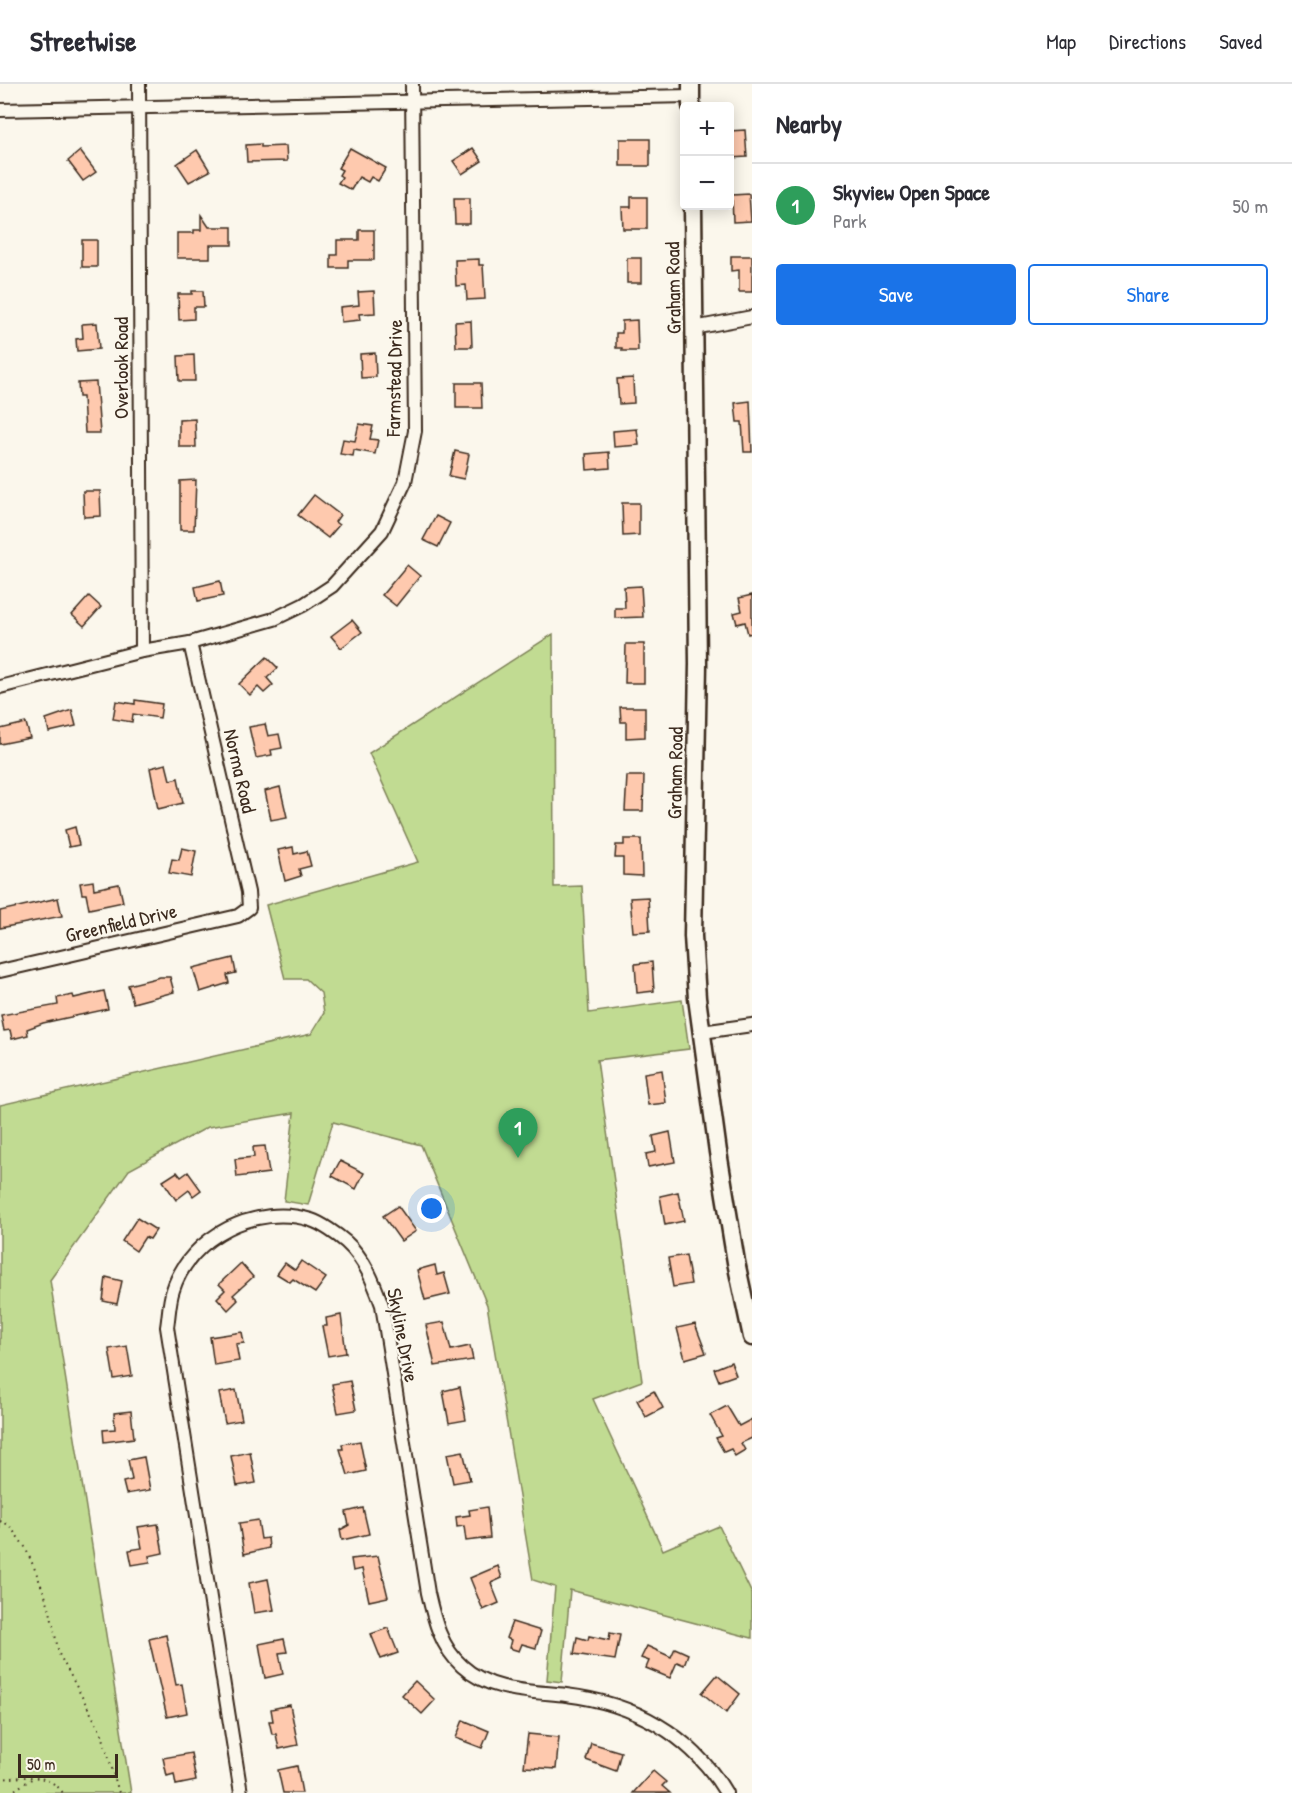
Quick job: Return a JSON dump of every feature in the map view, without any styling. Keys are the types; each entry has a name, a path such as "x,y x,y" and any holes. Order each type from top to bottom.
{"street":[{"name":"Overlook Road","path":"139,84 142,651"},
{"name":"Farmstead Drive","path":"0,687 142,651 190,643 274,619 303,605 332,586 382,531 405,482 416,431 412,84"},
{"path":"0,110 691,96"},
{"name":"Graham Road","path":"693,210 698,664 693,936 702,1032 735,1262 752,1337"},
{"path":"694,328 752,317"},
{"name":"Norma Road","path":"190,643 249,892 249,908"},
{"name":"Greenfield Drive","path":"0,970 238,916 249,908"},
{"path":"702,1032 752,1025"},
{"name":"Skyline Drive","path":"241,1793 167,1327 173,1290 193,1253 227,1228 273,1215 312,1220 346,1242 370,1273 382,1305 428,1593 435,1621 446,1647 462,1667 488,1684 602,1701 645,1715 682,1739 714,1772 726,1793"}],"path":[{"path":"1,1521 9,1525 25,1547 36,1572 49,1606 59,1654 102,1734 119,1793"},
{"path":"10,1793 33,1778"},
{"path":"0,1779 44,1778 56,1783 63,1793"}],"green space":[{"path":"553,634 554,887 582,886 589,1013 682,1000 689,1049 597,1060 642,1381 593,1399 663,1550 719,1526 752,1594 752,1638 570,1590 562,1682 547,1680 555,1587 533,1580 487,1305 421,1145 333,1122 308,1205 284,1201 294,1113 208,1127 129,1170 50,1280 131,1793 0,1793 0,1105 311,1034 324,1013 321,993 306,979 285,979 266,905 418,862 369,753"}],"building":[{"path":"745,130 747,157 734,158 734,131"},
{"path":"620,139 650,139 650,166 620,166"},
{"path":"261,144 261,147 286,146 287,161 247,162 246,145"},
{"path":"350,148 386,168 378,181 371,177 368,182 359,177 351,190 338,183 342,177 339,175 342,170 338,168"},
{"path":"473,148 482,161 462,174 453,161"},
{"path":"197,150 210,171 189,182 177,164"},
{"path":"80,151 96,172 83,181 68,161"},
{"path":"749,194 751,221 733,222 734,195"},
{"path":"631,197 647,197 647,229 623,229 622,207 631,207"},
{"path":"454,198 470,198 470,224 455,224"},
{"path":"201,215 209,227 232,227 232,245 210,245 210,258 177,258 177,233 194,233 194,230 201,230"},
{"path":"359,230 374,230 374,260 348,260 348,268 331,268 331,255 337,255 337,240 359,240"},
{"path":"82,240 97,240 97,267 82,267"},
{"path":"731,256 752,256 752,292 739,292 739,270 731,271"},
{"path":"627,258 641,258 641,283 627,283"},
{"path":"479,259 479,265 483,265 485,299 467,300 466,285 456,286 455,260"},
{"path":"192,291 203,291 204,307 194,307 194,319 179,320 178,294 192,294"},
{"path":"374,291 375,313 359,314 360,320 341,322 340,307 359,305 358,292"},
{"path":"637,320 638,351 622,351 622,348 616,348 616,333 622,333 622,321"},
{"path":"471,321 472,347 456,347 455,322"},
{"path":"97,323 99,349 77,351 76,339 83,338 82,324"},
{"path":"375,353 376,377 361,378 360,354"},
{"path":"194,355 195,381 179,381 178,356"},
{"path":"633,378 634,403 619,404 617,379"},
{"path":"96,382 100,433 85,433 83,397 79,397 78,383"},
{"path":"456,383 481,383 482,408 456,408"},
{"path":"750,401 752,452 744,452 742,422 737,422 735,403"},
{"path":"195,419 196,447 179,447 179,420"},
{"path":"359,424 373,426 370,439 378,440 375,454 354,450 353,456 340,454 343,439 355,441"},
{"path":"637,429 639,445 614,447 613,431"},
{"path":"455,451 469,454 464,479 449,476"},
{"path":"609,452 610,468 587,470 586,454"},
{"path":"196,480 194,530 180,530 180,481"},
{"path":"83,491 100,491 101,516 84,517"},
{"path":"314,495 340,515 335,522 339,525 328,538 298,515"},
{"path":"622,503 639,503 639,535 623,536"},
{"path":"436,516 450,523 438,547 423,540"},
{"path":"407,565 420,576 396,606 382,595"},
{"path":"220,581 223,596 198,601 195,587"},
{"path":"641,586 643,617 615,618 615,608 625,608 624,587"},
{"path":"752,595 752,633 748,634 745,622 737,624 734,613 742,611 739,598"},
{"path":"89,596 101,607 84,626 72,615"},
{"path":"352,620 362,632 341,648 331,636"},
{"path":"626,644 644,644 644,683 625,683"},
{"path":"267,657 278,668 267,678 273,685 264,693 258,687 250,695 239,684"},
{"path":"135,700 162,704 160,718 133,714 132,722 113,719 116,701 135,704"},
{"path":"620,707 645,707 645,737 626,738 626,722 621,722"},
{"path":"72,710 76,726 49,732 46,719"},
{"path":"26,723 30,738 0,744 0,729"},
{"path":"265,724 268,736 279,734 282,748 271,750 272,755 256,758 249,727"},
{"path":"166,764 170,780 178,778 183,803 158,809 150,768"},
{"path":"627,776 644,776 643,811 625,811"},
{"path":"280,787 287,817 271,820 265,791"},
{"path":"75,827 79,845 69,847 65,830"},
{"path":"624,839 641,839 642,876 623,875 623,858 615,858 616,845 624,845"},
{"path":"293,847 294,854 307,851 311,866 299,869 301,876 285,881 278,850"},
{"path":"182,848 196,851 191,877 169,873 172,859 179,860"},
{"path":"93,881 94,889 119,884 123,902 89,909 86,894 82,894 80,883"},
{"path":"648,897 650,931 633,932 630,898"},
{"path":"58,898 62,916 0,928 0,911"},
{"path":"233,958 236,973 227,975 229,983 200,992 193,968"},
{"path":"652,962 654,991 637,993 635,964"},
{"path":"160,977 170,977 174,992 133,1003 128,985"},
{"path":"104,991 108,1009 43,1023 27,1029 28,1035 12,1039 10,1030 4,1031 1,1015 58,1005 57,998 73,995 74,998"},
{"path":"662,1070 666,1103 648,1105 644,1073"},
{"path":"670,1132 675,1162 648,1167 646,1154 656,1152 653,1136"},
{"path":"265,1146 269,1173 237,1177 235,1159 254,1157 253,1147"},
{"path":"340,1161 364,1173 356,1189 332,1176"},
{"path":"177,1172 181,1177 188,1172 201,1190 193,1196 189,1190 176,1200 163,1181"},
{"path":"678,1192 684,1221 665,1225 660,1196"},
{"path":"398,1206 416,1231 401,1241 383,1216"},
{"path":"137,1218 156,1230 150,1239 145,1237 136,1251 122,1241"},
{"path":"686,1255 691,1284 673,1287 668,1258"},
{"path":"301,1261 326,1278 315,1293 293,1279 290,1282 277,1274 285,1263 295,1270"},
{"path":"241,1263 253,1277 233,1295 238,1300 228,1310 217,1298 225,1290 219,1284"},
{"path":"435,1265 437,1275 444,1273 450,1294 425,1300 417,1270"},
{"path":"106,1277 122,1281 117,1304 103,1301"},
{"path":"341,1315 346,1353 328,1356 322,1326 327,1326 326,1318"},
{"path":"444,1322 451,1350 470,1346 473,1360 435,1366 426,1325"},
{"path":"695,1324 706,1353 685,1359 677,1328"},
{"path":"242,1332 244,1343 236,1344 239,1361 214,1365 210,1337"},
{"path":"127,1346 132,1376 114,1379 109,1349"},
{"path":"731,1362 736,1375 719,1381 714,1369"},
{"path":"350,1381 356,1410 338,1413 332,1384"},
{"path":"460,1387 466,1420 449,1423 443,1391"},
{"path":"236,1390 242,1420 225,1423 219,1393"},
{"path":"654,1391 663,1408 646,1417 637,1400"},
{"path":"727,1406 739,1426 752,1419 752,1438 741,1443 745,1450 735,1456 731,1449 724,1452 716,1438 722,1436 710,1415"},
{"path":"131,1411 134,1438 104,1442 103,1430 115,1429 114,1413"},
{"path":"360,1441 366,1471 348,1475 340,1449 343,1449 342,1444"},
{"path":"463,1451 470,1480 453,1483 447,1454"},
{"path":"250,1452 256,1483 237,1486 231,1456"},
{"path":"144,1457 150,1490 126,1494 123,1482 132,1480 128,1460"},
{"path":"487,1507 490,1538 466,1541 464,1526 457,1527 456,1517 470,1515 469,1510"},
{"path":"363,1508 369,1534 342,1540 340,1530 349,1525 346,1512"},
{"path":"258,1520 261,1539 268,1538 269,1548 244,1554 239,1523"},
{"path":"158,1524 163,1553 149,1556 150,1562 132,1565 129,1550 142,1548 138,1527"},
{"path":"378,1556 388,1597 369,1601 362,1569 353,1571 351,1559"},
{"path":"498,1566 502,1578 491,1583 499,1603 483,1610 470,1578"},
{"path":"268,1579 274,1610 254,1613 249,1583"},
{"path":"512,1622 541,1631 536,1648 522,1644 519,1651 509,1648 511,1640 506,1638"},
{"path":"388,1628 398,1653 381,1659 371,1634"},
{"path":"610,1633 620,1635 615,1660 574,1654 577,1637 588,1640 589,1636 609,1640"},
{"path":"166,1635 176,1685 182,1684 187,1713 167,1717 149,1639"},
{"path":"284,1639 287,1652 279,1653 283,1674 265,1678 259,1644"},
{"path":"647,1646 671,1657 675,1648 688,1654 684,1665 677,1662 670,1678 646,1668 649,1661 641,1658"},
{"path":"717,1675 740,1694 726,1713 702,1693"},
{"path":"415,1681 435,1700 422,1714 402,1695"},
{"path":"290,1705 298,1745 279,1749 276,1734 272,1734 269,1721 273,1721 271,1709"},
{"path":"463,1720 489,1731 482,1748 456,1738"},
{"path":"528,1734 559,1737 556,1769 524,1767"},
{"path":"591,1743 621,1752 616,1771 586,1760"},
{"path":"191,1753 196,1781 176,1785 174,1774 167,1776 163,1758"},
{"path":"297,1766 302,1793 283,1793 278,1770"},
{"path":"653,1771 666,1782 662,1786 670,1793 633,1793"}],"place":[{"name":"Skyview Open Space","path":"518,1158"}]}
